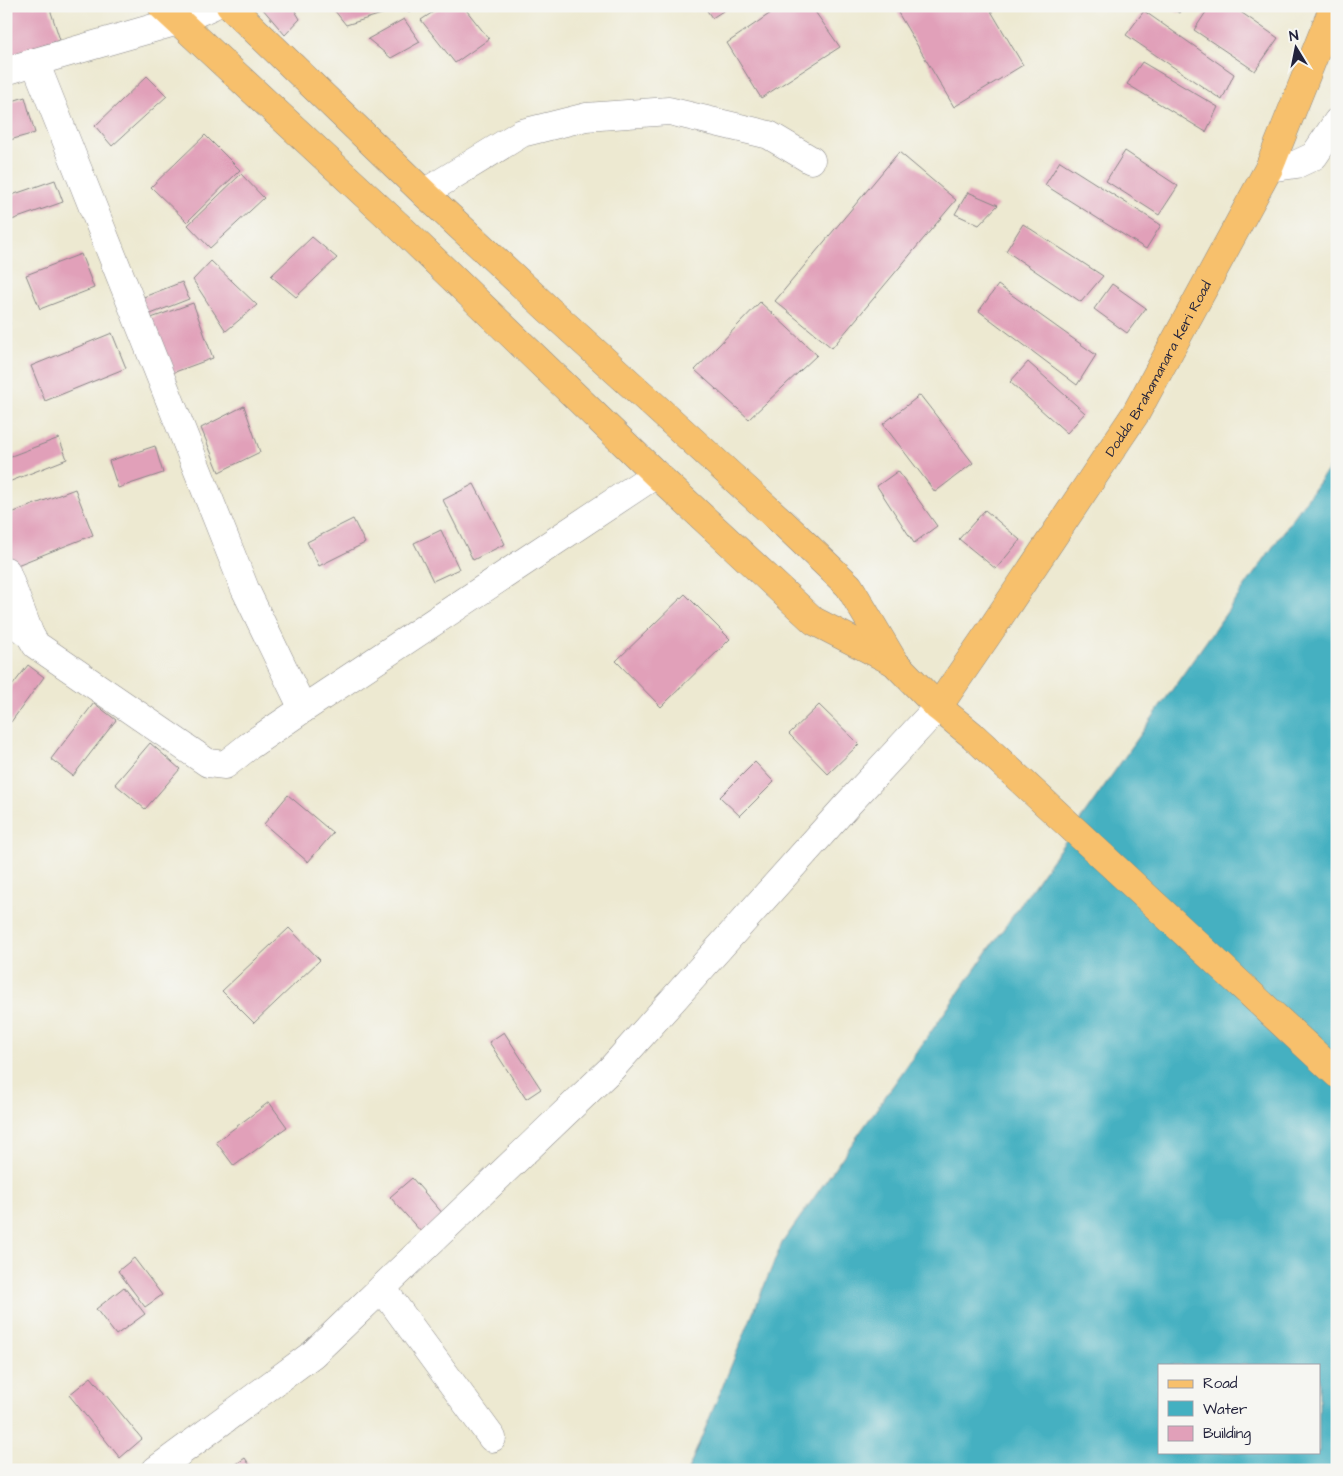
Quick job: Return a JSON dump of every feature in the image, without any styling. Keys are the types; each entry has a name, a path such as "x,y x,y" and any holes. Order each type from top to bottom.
{"main road":[{"path":"230,6 424,193 849,586 894,662 938,707 972,735 1337,1074"},
{"name":"Dodda Brahamanara Keri Road","path":"938,707 1136,413 1269,168 1334,6"},
{"path":"170,14 409,236 656,474 814,621 894,662"}],"street":[{"path":"6,72 170,14 212,6"},
{"path":"36,62 245,589 302,709"},
{"path":"424,193 522,133 586,117 669,111 768,135 811,160"},
{"path":"1269,168 1297,164 1314,156 1337,122"},
{"path":"6,571 30,635 36,645 208,763 225,765 302,709 656,474"},
{"path":"6,616 30,635"},
{"path":"156,1470 313,1354 612,1068 848,804 938,707"},
{"path":"382,1288 492,1438"}],"water":[{"path":"1337,456 1337,1470 688,1470 782,1243"}],"building":[{"path":"6,6 49,6 60,40 6,57"},
{"path":"267,6 292,6 300,19 285,35 262,8"},
{"path":"331,6 386,6 388,12 346,25"},
{"path":"406,6 417,6 409,12"},
{"path":"442,6 463,6 489,39 455,63 421,20"},
{"path":"704,6 731,6 712,18"},
{"path":"781,6 811,6 840,47 761,98 727,43"},
{"path":"894,6 988,6 1023,65 954,107"},
{"path":"1169,6 1183,6 1179,13"},
{"path":"1210,6 1232,6 1278,38 1255,71 1194,30"},
{"path":"1144,11 1234,74 1222,100 1126,35"},
{"path":"404,19 420,42 391,58 368,39"},
{"path":"1142,62 1218,107 1206,132 1127,84"},
{"path":"147,76 167,96 112,146 95,126"},
{"path":"25,97 35,133 6,141 6,103"},
{"path":"205,135 240,170 187,222 151,187"},
{"path":"1125,151 1178,186 1159,215 1106,181"},
{"path":"899,152 956,200 832,348 775,301"},
{"path":"1060,161 1161,225 1146,249 1045,185"},
{"path":"241,174 264,198 210,248 188,225"},
{"path":"55,180 63,202 6,222 6,197"},
{"path":"968,192 998,205 979,225 955,214"},
{"path":"1023,224 1103,276 1081,302 1006,251"},
{"path":"312,237 337,258 296,297 271,276"},
{"path":"81,254 94,288 40,309 26,275"},
{"path":"211,261 257,305 226,331 193,280"},
{"path":"182,282 189,299 143,317 136,300"},
{"path":"1112,284 1146,308 1127,333 1094,309"},
{"path":"998,285 1096,355 1077,385 979,311"},
{"path":"760,302 817,355 749,419 695,370"},
{"path":"193,303 213,358 164,376 143,321"},
{"path":"6,314 10,324 6,326"},
{"path":"112,333 126,368 45,401 31,366"},
{"path":"1028,362 1085,413 1067,433 1010,382"},
{"path":"920,395 973,463 935,492 883,424"},
{"path":"244,406 260,452 219,472 201,428"},
{"path":"59,438 67,459 6,483 6,458"},
{"path":"155,446 163,473 118,488 109,461"},
{"path":"898,471 937,526 914,543 877,486"},
{"path":"474,484 505,544 473,560 443,500"},
{"path":"75,489 93,535 12,567 6,552 6,515"},
{"path":"985,510 1020,540 996,569 959,539"},
{"path":"353,519 365,543 319,566 307,542"},
{"path":"441,530 459,569 433,581 414,543"},
{"path":"685,594 730,639 661,707 616,661"},
{"path":"28,665 44,677 11,722 6,719 6,694"},
{"path":"94,703 116,720 73,776 51,759"},
{"path":"819,705 859,744 828,774 789,734"},
{"path":"150,743 180,769 145,809 115,784"},
{"path":"755,762 774,782 740,816 720,797"},
{"path":"288,795 333,833 308,862 264,824"},
{"path":"289,928 320,960 254,1023 222,991"},
{"path":"504,1032 541,1089 526,1099 489,1042"},
{"path":"269,1102 287,1127 234,1166 216,1142"},
{"path":"412,1178 444,1215 422,1233 390,1197"},
{"path":"134,1258 162,1295 145,1307 118,1271"},
{"path":"124,1287 145,1314 116,1335 96,1309"},
{"path":"91,1377 142,1439 120,1458 69,1395"},
{"path":"245,1458 253,1470 228,1470"}]}
